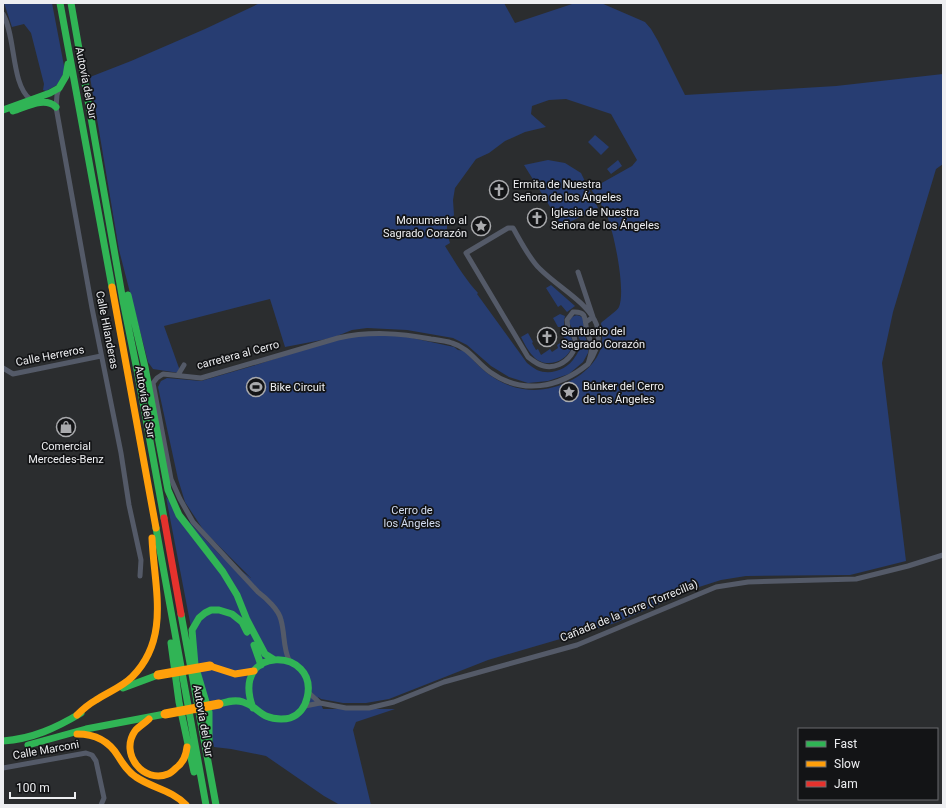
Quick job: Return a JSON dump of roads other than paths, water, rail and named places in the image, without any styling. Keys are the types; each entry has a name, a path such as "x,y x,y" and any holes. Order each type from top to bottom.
{"main road":[{"name":"Autovía del Sur","path":"60,3 206,805"},
{"name":"Autovía del Sur","path":"71,3 113,246 216,805"},
{"path":"74,20 77,10 76,3"},
{"path":"3,115 59,88 66,76 69,59"},
{"path":"3,110 30,103 47,101 52,102 56,107"},
{"path":"3,747 18,746 86,729 219,704 240,702 246,703 264,717 272,720 289,719 305,706 309,693 305,676 298,666 290,661 265,654 247,620 237,595 223,572 179,515 168,490 138,334 121,268 113,246"},
{"path":"140,443 139,463 179,702 200,805"},
{"path":"77,715 91,703 131,678 140,668 153,647 159,623 152,554 152,538"},
{"path":"220,805 208,740 209,712 194,659 192,630 195,624 205,613 212,610 219,610 232,614 242,622 257,650 258,668 248,684 249,700 253,708"},
{"path":"3,741 20,740 51,730 120,689 158,675 210,666 232,673 242,674 258,668 277,657"},
{"path":"165,714 148,719 132,732 128,746 132,761 136,766 142,771 157,776 168,774 177,769 185,757 187,750 186,738"},
{"path":"58,737 82,734 93,736 105,742 114,750 127,770 139,779 167,790 182,799 186,805"}],"street":[{"path":"3,14 10,34 19,82 30,103"},
{"path":"3,31 10,34"},
{"name":"Calle Hilanderas","path":"59,88 56,95 56,107 101,356 141,560 140,576"},
{"path":"588,364 592,352 592,344 587,333 586,318 583,314 578,312 572,312 567,320 568,329 573,333 576,346 568,360 559,365 546,367 536,364 528,357 466,253 508,228 513,228 538,268 581,304 593,317"},
{"path":"578,272 598,328 599,341 595,354 588,364"},
{"path":"586,322 593,317"},
{"path":"587,333 591,327 598,328"},
{"name":"carretera al Cerro","path":"284,645 281,619 268,600 258,592 193,522 180,499 171,479 153,383 157,378 163,374 201,378 338,338 376,333 404,334 452,343 466,349 491,373 509,382 524,386 535,387 550,385 567,379 588,364"},
{"name":"Calle Herreros","path":"3,368 13,374 101,356"},
{"path":"178,375 184,365"},
{"name":"Cañada de la Torre (Torrecilla)","path":"305,706 320,703 346,708 369,708 394,702 444,682 577,644 716,587 748,582 856,579 908,566 943,555"},
{"path":"277,657 284,645"},
{"path":"284,645 286,654 290,661"},
{"path":"309,693 320,703"},
{"name":"Calle Marconi","path":"3,768 86,753 92,755 96,760 104,798 102,804"}],"place":[{"name":"Ermita de Nuestra Señora de los Ángeles","path":"499,190"},
{"name":"Iglesia de Nuestra Señora de los Ángeles","path":"537,218"},
{"name":"Monumento al Sagrado Corazón","path":"481,226"},
{"name":"Santuario del Sagrado Corazón","path":"547,337"},
{"name":"Bike Circuit","path":"256,387"},
{"name":"Búnker del Cerro de los Ángeles","path":"569,392"},
{"name":"Comercial Mercedes-Benz","path":"66,427"}],"park label":[{"name":"Cerro de los Ángeles","path":"412,516"}]}
